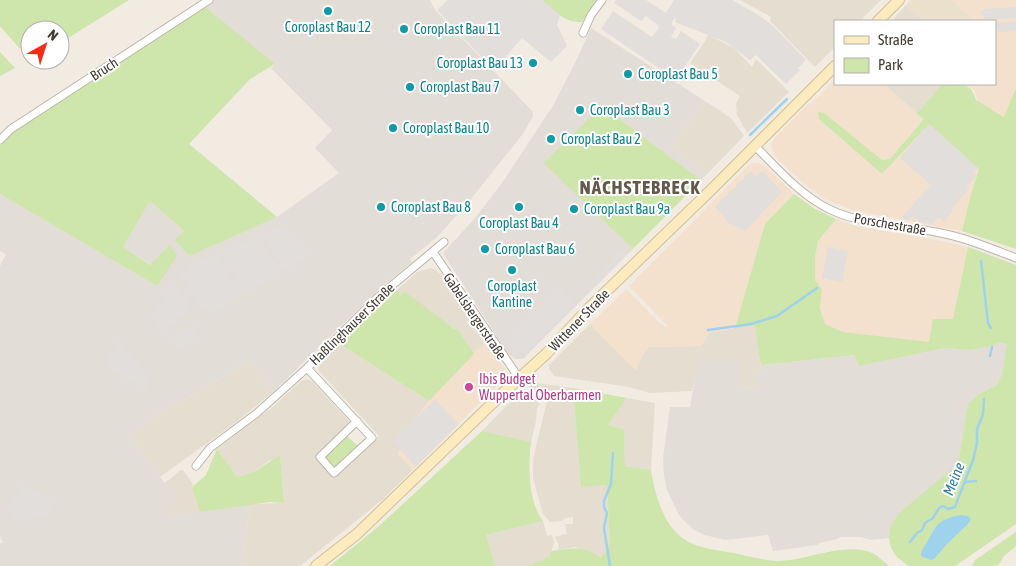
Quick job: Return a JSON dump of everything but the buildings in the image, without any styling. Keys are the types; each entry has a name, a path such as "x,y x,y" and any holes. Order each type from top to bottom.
{"main road":[{"path":"879,20 899,0"},
{"name":"Wittener Straße","path":"316,566 357,534 546,354 589,308 834,67"}],"street":[{"name":"Bruch","path":"0,140 11,129 209,0"},
{"path":"583,33 588,20 602,0"},
{"name":"Porschestraße","path":"754,146 794,185 810,198 831,210 864,221 956,236 1016,258"},
{"name":"Haßlinghauser Straße","path":"307,368 377,298 444,242"},
{"name":"Gabelsbergerstraße","path":"432,252 519,378"},
{"path":"196,466 210,448 257,413 307,368 372,438 334,473 320,457 357,422"}],"shaded area":[{"path":"212,0 430,0 435,10 533,112 533,117 522,135 467,204 437,237 410,259 412,262 376,292 273,392 249,361 159,413 132,437 160,477 179,499 166,509 172,516 251,504 241,566 0,566 0,544 3,542 0,536 0,266 6,254 0,251 0,194 157,286 170,246 151,265 123,247 150,201 184,231 190,256 277,217 339,173 315,148 332,130 271,68 274,65 204,6"},
{"path":"448,0 542,0 560,15 557,25 567,46 551,62 522,38 494,70 437,10"},
{"path":"616,0 646,0 666,13 674,0 732,0 760,16 774,27 806,60 798,68 800,70 786,84 756,55 750,60 726,42 675,22 676,16 671,24 676,28 671,37 676,39 681,31 700,44 676,80 601,29 613,11 652,37 659,28 646,16 641,21 614,3"},
{"path":"740,0 881,0 861,20 834,20 834,48 815,67 770,21 771,17"},
{"path":"911,0 951,0 973,20 922,20 906,5"},
{"path":"951,0 1016,0 1016,88 1005,117 978,101 974,90 967,85 996,85 996,20 973,20"},
{"path":"906,5 922,20 893,20"},
{"path":"1016,7 1016,18 985,19 980,13 986,9"},
{"path":"1016,22 1016,31 999,32 996,29 996,23"},
{"path":"591,28 705,101 671,147 707,174 701,180 602,106 545,163 633,249 523,359 515,359 508,354 443,253 476,217 502,183 554,104"},
{"path":"708,35 734,48 752,67 756,59 789,92 747,133 737,115 736,104 740,96 690,63"},
{"path":"834,81 834,85 885,85 924,119 890,159 882,160 824,113 882,174 929,124 979,169 962,231 855,211 825,199 807,186 775,157 771,146 774,139 808,104 810,105"},
{"path":"885,85 941,85 917,114"},
{"path":"705,101 731,118 744,136 707,174 671,147"},
{"path":"929,124 978,168 974,173 976,176 967,186 969,188 952,209 953,211 944,221 939,217 932,224 920,222 913,216 909,220 901,218 931,185 900,158"},
{"path":"758,163 766,167 794,194 765,225 735,328 709,333 701,346 649,347 642,356 636,371 590,324 626,289 662,325 668,327 629,286 747,167"},
{"path":"751,171 756,176 762,171 782,192 745,231 727,222 715,207"},
{"path":"836,219 856,226 968,247 953,320 929,343 843,332 825,324 820,308 822,289 815,280 815,257 818,241"},
{"path":"280,227 309,255 284,270 262,235"},
{"path":"259,236 281,271 245,294 220,253"},
{"path":"828,247 848,251 842,282 822,278"},
{"path":"622,250 627,254 595,287 590,282"},
{"path":"217,254 242,295 213,314 200,308 180,275 192,264"},
{"path":"431,268 443,277 486,343 474,354 457,328 426,309 406,293 402,296 397,290 417,272"},
{"path":"174,283 193,309 161,331 150,316"},
{"path":"561,289 576,304 525,354 510,340"},
{"path":"195,324 201,334 178,349 172,339"},
{"path":"590,324 636,370 642,356 649,347 701,346 709,333 755,324 762,365 761,372 757,374 757,388 739,387 699,360 692,391 650,393 629,387 554,376 549,369 549,365"},
{"path":"118,340 144,371 149,386 147,390 104,365"},
{"path":"486,343 508,374 413,470 398,454 409,428 429,401 478,349"},
{"path":"998,343 1007,344 1002,374 997,385 976,396 968,404 958,464 896,517 890,527 889,538 871,540 860,537 840,537 817,545 773,551 768,535 725,540 705,535 694,530 681,518 675,507 667,490 663,458 670,407 690,407 698,360 738,360 739,387 757,388 757,374 761,372 762,365 855,355 859,366 945,348 971,350 993,346"},
{"path":"340,344 429,401 409,428 398,454 413,470 382,500 300,566 241,566 251,504 284,503 280,456 267,462 254,472 237,477 217,449 306,379 312,381 349,421 347,427 315,457 334,477 379,436 318,370 321,362"},
{"path":"249,361 273,392 235,423 160,477 132,437 159,413"},
{"path":"528,382 573,388 581,486 607,485 610,547 601,558 575,547 559,550 555,537 567,534 565,524 573,524 573,517 550,522 543,514 533,478 533,459 547,401 528,386"},
{"path":"524,388 540,404 537,408 531,442 482,431"},
{"path":"627,398 655,403 651,470 625,466 624,429 608,425"},
{"path":"435,400 459,424 416,467 392,441"},
{"path":"182,469 193,484 192,487 200,512 172,516 166,509 169,488 165,483"},
{"path":"22,484 57,504 52,512 24,522 13,517 7,509"},
{"path":"543,521 547,536 552,535 554,542 550,556 529,566 495,566 486,535"}],"green space":[{"path":"0,0 129,0 70,37 70,20 20,20 20,49 0,26"},
{"path":"542,0 597,0 582,22 576,22 570,21 555,12"},
{"path":"204,6 275,64 250,79 189,144 277,217 190,256 175,240 184,231 150,201 123,247 150,265 170,245 177,256 157,286 0,194 0,146 13,132"},
{"path":"0,52 15,68 0,76"},
{"path":"941,85 966,85 971,89 976,100 1004,117 1016,88 1016,249 962,231 979,169 929,124 882,174 819,119 818,112 824,113 882,160 890,159 924,119 917,114"},
{"path":"602,106 701,180 633,249 544,163"},
{"path":"794,194 815,209 836,219 818,241 815,257 815,280 822,289 820,308 825,324 843,332 929,342 933,319 953,319 968,247 1016,265 1016,524 955,566 909,566 897,557 891,548 889,538 890,527 904,509 958,464 968,404 976,396 997,385 1002,374 1007,344 998,343 993,346 971,350 945,348 859,366 854,355 762,365 755,325 735,328 765,224"},
{"path":"397,290 401,295 405,292 455,329 457,328 474,354 429,401 340,344"},
{"path":"573,388 627,398 608,425 624,429 625,466 651,470 655,491 663,513 668,523 683,539 708,549 776,561 839,550 863,550 874,554 889,566 529,566 550,556 550,551 577,548 589,551 601,558 610,546 607,485 581,487"},
{"path":"482,431 531,442 530,483 534,504 543,521 486,535 495,566 330,566 378,527"},
{"path":"346,435 359,447 337,467 332,467 325,459 325,455"},
{"path":"217,449 237,477 254,472 280,455 284,503 270,502 200,512 192,487 206,475"},
{"path":"1016,532 1016,546 1004,556 1000,563 996,566 972,566 975,560"}],"water":[{"path":"960,515 968,516 971,519 968,524 935,558 931,560 921,556 923,549 939,524 942,521"}],"waterway":[{"path":"750,135 787,99"},
{"name":"Meine","path":"981,261 988,323 991,328"},
{"path":"708,330 751,324 777,316 817,288"},
{"name":"Meine","path":"990,356 992,347"},
{"name":"Meine","path":"910,542 922,530 925,523 933,518 939,508 943,506 948,509 955,507 973,460 977,443 977,429 983,414 984,399"},
{"path":"610,566 604,528 607,513 604,501 611,484 613,453"},
{"path":"965,482 976,481"}],"place":[{"name":"Coroplast Bau 12","path":"328,11"},
{"name":"Coroplast Bau 11","path":"404,29"},
{"name":"Coroplast Bau 13","path":"533,63"},
{"name":"Coroplast Bau 5","path":"628,74"},
{"name":"Coroplast Bau 7","path":"410,87"},
{"name":"Coroplast Bau 3","path":"580,110"},
{"name":"Coroplast Bau 10","path":"393,128"},
{"name":"Coroplast Bau 2","path":"551,139"},
{"name":"Coroplast Bau 8","path":"381,207"},
{"name":"Coroplast Bau 4","path":"519,207"},
{"name":"Coroplast Bau 9a","path":"574,209"},
{"name":"Coroplast Bau 6","path":"485,249"},
{"name":"Coroplast Kantine","path":"512,270"},
{"name":"Ibis Budget Wuppertal Oberbarmen","path":"469,387"}],"district":[{"name":"NÄCHSTEBRECK","path":"640,187"}]}
